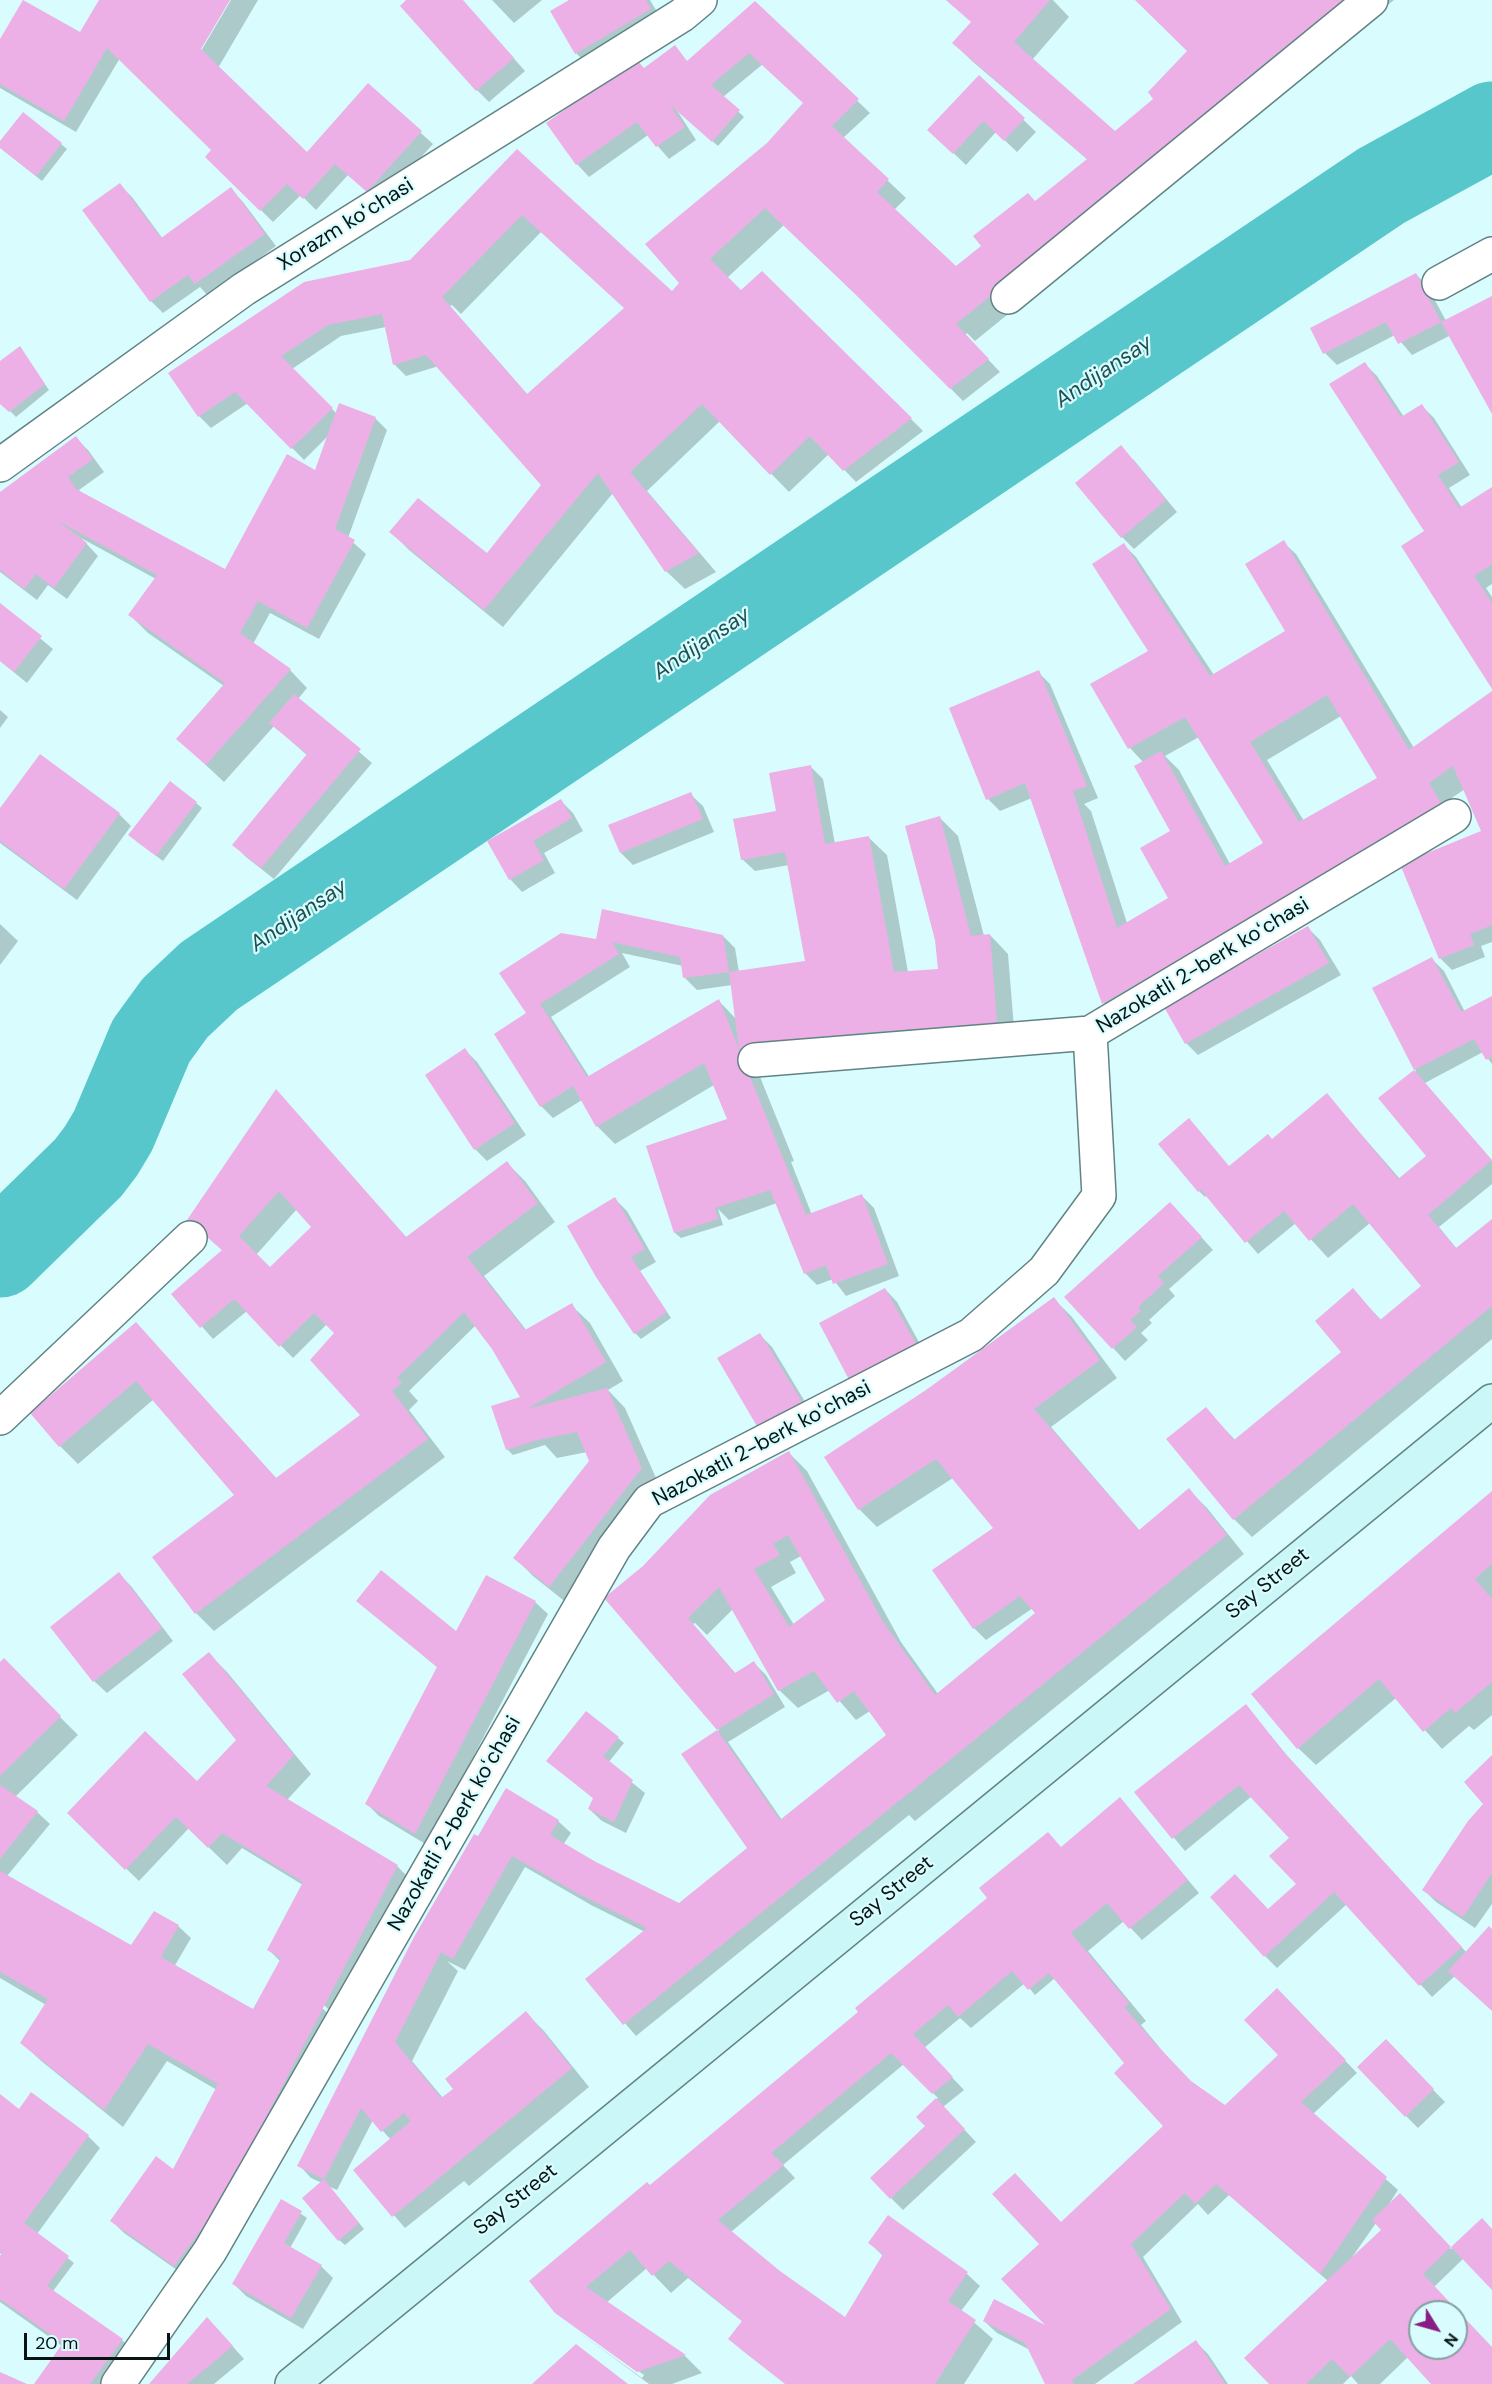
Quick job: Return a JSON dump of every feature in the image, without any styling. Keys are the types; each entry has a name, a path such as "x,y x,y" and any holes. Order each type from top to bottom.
{"main road":[{"name":"Say Street","path":"292,2384 1492,1401"}],"street":[{"name":"Xorazm koʻchasi","path":"0,465 244,289 682,15 700,0"},
{"path":"1008,297 1371,0"},
{"path":"1439,283 1492,254"},
{"name":"Nazokatli 2-berk koʻchasi","path":"118,2384 210,2251 614,1548 649,1501 971,1335 1044,1271 1099,1196 1090,1033 1454,816"},
{"path":"755,1060 1090,1033"},
{"path":"0,1418 190,1238"}],"building":[{"path":"23,0 80,32 99,0 230,0 201,49 307,152 368,83 422,131 367,192 335,164 303,199 287,184 260,211 205,157 211,150 107,48 64,121 0,84 0,39"},
{"path":"406,0 463,0 514,58 476,91 400,6"},
{"path":"569,0 646,0 651,9 575,54 550,11"},
{"path":"946,0 1050,0 1014,42 1115,131 1153,99 1148,92 1187,51 1135,0 1343,0 1259,68 1185,138 956,324 989,359 950,389 765,208 710,259 741,290 762,271 912,418 843,471 810,436 770,475 702,404 630,472 699,553 665,572 598,473 484,610 389,532 418,498 487,553 541,485 426,355 393,365 382,314 328,325 281,356 333,408 291,449 235,392 198,417 168,373 304,282 410,260 517,149 672,291 679,283 645,244 767,143 803,103 749,53 711,85 740,110 712,142 669,104 685,127 656,147 637,122 576,165 546,123 636,59 644,68 675,45 687,61 755,1 859,99 832,126 889,179 877,192 956,266 981,246 973,236 1028,193 1035,201 1087,159 952,43 971,22","holes":["522,215 624,308 527,394 442,297"]},
{"path":"979,75 1025,118 1004,141 983,121 953,154 927,130"},
{"path":"23,112 62,143 36,176 0,148 0,141"},
{"path":"120,183 161,238 231,187 265,234 195,284 188,275 150,302 82,210"},
{"path":"1416,273 1441,322 1398,344 1386,322 1323,354 1310,328"},
{"path":"1492,296 1492,414 1441,322"},
{"path":"20,346 45,384 9,412 0,404 0,361"},
{"path":"1365,362 1401,417 1422,404 1459,462 1438,475 1459,508 1492,487 1492,564 1474,576 1492,603 1492,689 1401,546 1424,531 1329,384"},
{"path":"339,403 376,417 335,529 355,540 307,628 258,601 240,633 291,669 206,765 176,739 225,683 128,615 157,575 58,521 87,543 54,588 36,574 24,589 0,570 0,492 76,436 93,459 68,477 76,489 225,569 287,454 315,470"},
{"path":"1121,445 1166,500 1121,538 1075,483"},
{"path":"1284,540 1409,750 1492,691 1492,925 1470,934 1474,945 1439,959 1400,864 1481,831 1453,766 1429,783 1443,807 1102,1004 1025,783 986,800 949,708 1039,670 1087,786 1073,791 1117,928 1168,898 1140,848 1170,831 1134,766 1161,751 1225,866 1263,843 1185,717 1128,749 1090,684 1148,651 1092,564 1124,543 1210,676 1285,631 1245,564","holes":["1327,695 1377,778 1299,822 1250,742"]},
{"path":"0,603 42,636 14,672 0,661"},
{"path":"294,694 361,749 261,868 232,845 307,754 269,723"},
{"path":"40,754 120,813 64,889 0,841 0,808"},
{"path":"811,765 825,844 869,836 894,972 938,969 935,940 905,826 940,816 971,936 990,934 997,1023 860,1033 739,1049 729,972 805,961 785,852 741,860 733,819 776,811 769,773"},
{"path":"170,781 197,802 156,856 128,835"},
{"path":"691,792 703,819 620,853 608,825"},
{"path":"561,799 572,818 533,841 544,860 509,880 487,841"},
{"path":"602,909 723,935 729,972 683,978 680,957 612,942 619,954 540,1004 587,1077 719,999 806,1215 862,1194 888,1264 833,1284 826,1265 804,1274 770,1190 715,1208 718,1219 674,1233 646,1146 727,1119 704,1063 596,1127 573,1086 540,1107 494,1034 526,1013 499,973 561,933 596,939"},
{"path":"1308,926 1329,963 1185,1044 1164,1007"},
{"path":"1432,957 1461,1012 1492,996 1492,1057 1486,1060 1474,1039 1414,1070 1372,988"},
{"path":"465,1048 515,1123 474,1150 425,1075"},
{"path":"1414,1070 1492,1160 1428,1215 1456,1248 1492,1219 1492,1306 1233,1520 1166,1439 1206,1407 1234,1440 1341,1352 1315,1321 1353,1288 1380,1320 1421,1286 1353,1204 1309,1241 1284,1211 1245,1243 1201,1190 1198,1192 1158,1144 1189,1118 1229,1166 1268,1134 1272,1139 1327,1093 1398,1179 1426,1156 1378,1098"},
{"path":"276,1089 406,1237 507,1161 538,1203 467,1257 525,1330 572,1303 606,1362 527,1409 607,1388 642,1468 549,1587 513,1558 589,1461 577,1432 537,1440 506,1450 491,1406 520,1397 492,1349 464,1312 397,1378 402,1382 392,1391 428,1439 195,1614 152,1557 234,1495 136,1381 59,1447 30,1413 136,1322 276,1478 360,1415 310,1360 334,1333 314,1313 279,1347 234,1299 200,1328 171,1294 222,1250 187,1220","holes":["279,1191 311,1227 270,1267 239,1236"]},
{"path":"615,1197 645,1249 631,1257 667,1312 634,1334 596,1277 567,1226"},
{"path":"1170,1202 1202,1237 1158,1276 1164,1283 1138,1307 1141,1311 1130,1320 1137,1327 1112,1349 1064,1297"},
{"path":"885,1288 920,1351 853,1387 819,1323"},
{"path":"1054,1297 1100,1360 1034,1409 1139,1530 1189,1488 1227,1535 623,2025 585,1979 647,1928 577,1893 512,1856 453,1959 441,1952 395,2042 441,2098 453,2089 445,2079 526,2011 572,2068 392,2217 353,2170 411,2121 404,2113 381,2132 361,2108 324,2179 297,2166 414,1937 474,1834 478,1836 506,1788 559,1820 550,1835 596,1862 679,1903 747,1848 681,1754 717,1730 604,1598 643,1566 710,1495 789,1451 883,1622 935,1695 1035,1613 1020,1596 973,1629 932,1570 993,1528 936,1459 858,1510 824,1457 926,1390","holes":["788,1535 825,1600 789,1627 754,1569 780,1555 773,1544","719,1587 778,1691 814,1671 837,1703 854,1691 886,1735 780,1820 717,1730 774,1694 754,1661 735,1673 688,1618"]},
{"path":"760,1333 802,1402 758,1428 717,1358"},
{"path":"1492,1491 1492,1564 1475,1579 1492,1599 1492,1682 1455,1713 1451,1708 1423,1732 1379,1679 1297,1749 1251,1694"},
{"path":"381,1570 456,1631 486,1575 536,1601 415,1834 365,1804 437,1667 356,1601"},
{"path":"119,1572 162,1628 93,1682 50,1627"},
{"path":"209,1652 294,1755 266,1786 398,1865 221,2203 174,2266 110,2221 156,2156 173,2169 218,2084 148,2044 104,2110 20,2043 48,1999 0,1972 0,1871 131,1945 154,1911 179,1925 161,1957 253,2009 281,1958 267,1950 303,1882 222,1833 208,1848 176,1817 125,1870 67,1813 145,1731 197,1781 236,1740 182,1674"},
{"path":"4,1658 61,1716 0,1776 0,1662"},
{"path":"1246,1704 1283,1751 1462,1947 1419,1986 1334,1892 1264,1957 1210,1897 1235,1874 1268,1909 1296,1884 1269,1856 1289,1838 1239,1785 1172,1839 1134,1792"},
{"path":"586,1711 619,1737 603,1756 633,1780 614,1822 588,1809 593,1798 546,1761"},
{"path":"1492,1755 1492,1873 1463,1917 1422,1890 1468,1821 1483,1804 1464,1782"},
{"path":"0,1785 38,1811 0,1859"},
{"path":"1120,1797 1188,1880 1129,1929 1107,1903 1071,1933 1129,2003 1124,2007 1152,2040 1191,2081 1225,2105 1278,2055 1244,2020 1277,1988 1346,2060 1301,2102 1387,2177 1320,2274 1216,2184 1195,2204 1185,2193 1131,2244 1171,2309 1072,2380 1074,2384 1045,2384 1025,2343 983,2321 994,2299 1045,2325 1001,2279 1039,2244 992,2194 1015,2173 1061,2222 1163,2126 1114,2073 1124,2063 1049,1973 1028,1990 1012,1971 958,2017 948,2005 913,2034 953,2077 932,2094 891,2053 771,2153 784,2165 718,2220 780,2271 845,2317 883,2254 868,2243 888,2215 968,2272 948,2301 976,2320 935,2384 785,2384 728,2339 742,2321 669,2261 652,2276 630,2250 586,2287 686,2355 637,2372 555,2313 529,2281 647,2182 650,2185 858,2012 855,2008 987,1898 979,1888 1048,1832 1061,1847"},
{"path":"1489,1926 1492,1929 1492,2011 1448,1971"},
{"path":"1386,2039 1434,2089 1405,2117 1357,2067"},
{"path":"31,2092 89,2135 24,2223 69,2256 47,2286 123,2339 90,2384 34,2384 63,2343 0,2299 0,2256 2,2253 0,2251 0,2094 19,2109"},
{"path":"936,2098 965,2129 890,2199 870,2178 925,2126 916,2117"},
{"path":"324,2179 359,2223 338,2241 302,2198"},
{"path":"1400,2193 1451,2247 1423,2274 1448,2300 1408,2300 1408,2359 1390,2339 1350,2377 1332,2359 1306,2384 1269,2384 1244,2358 1381,2230 1372,2220"},
{"path":"281,2199 302,2211 284,2243 322,2265 291,2318 232,2284"},
{"path":"1482,2218 1492,2229 1492,2290 1451,2247"},
{"path":"207,2317 233,2346 187,2384 149,2384"},
{"path":"1468,2322 1492,2347 1492,2384 1431,2384 1409,2360 1468,2360"},
{"path":"1196,2340 1225,2384 1133,2384"},
{"path":"576,2344 628,2384 532,2384"},
{"path":"0,2372 27,2384 0,2384"}],"waterway":[{"name":"Andijansay","path":"0,1254 88,1168 101,1151 113,1131 151,1041 175,1008 209,976 1381,186 1492,125"}]}
